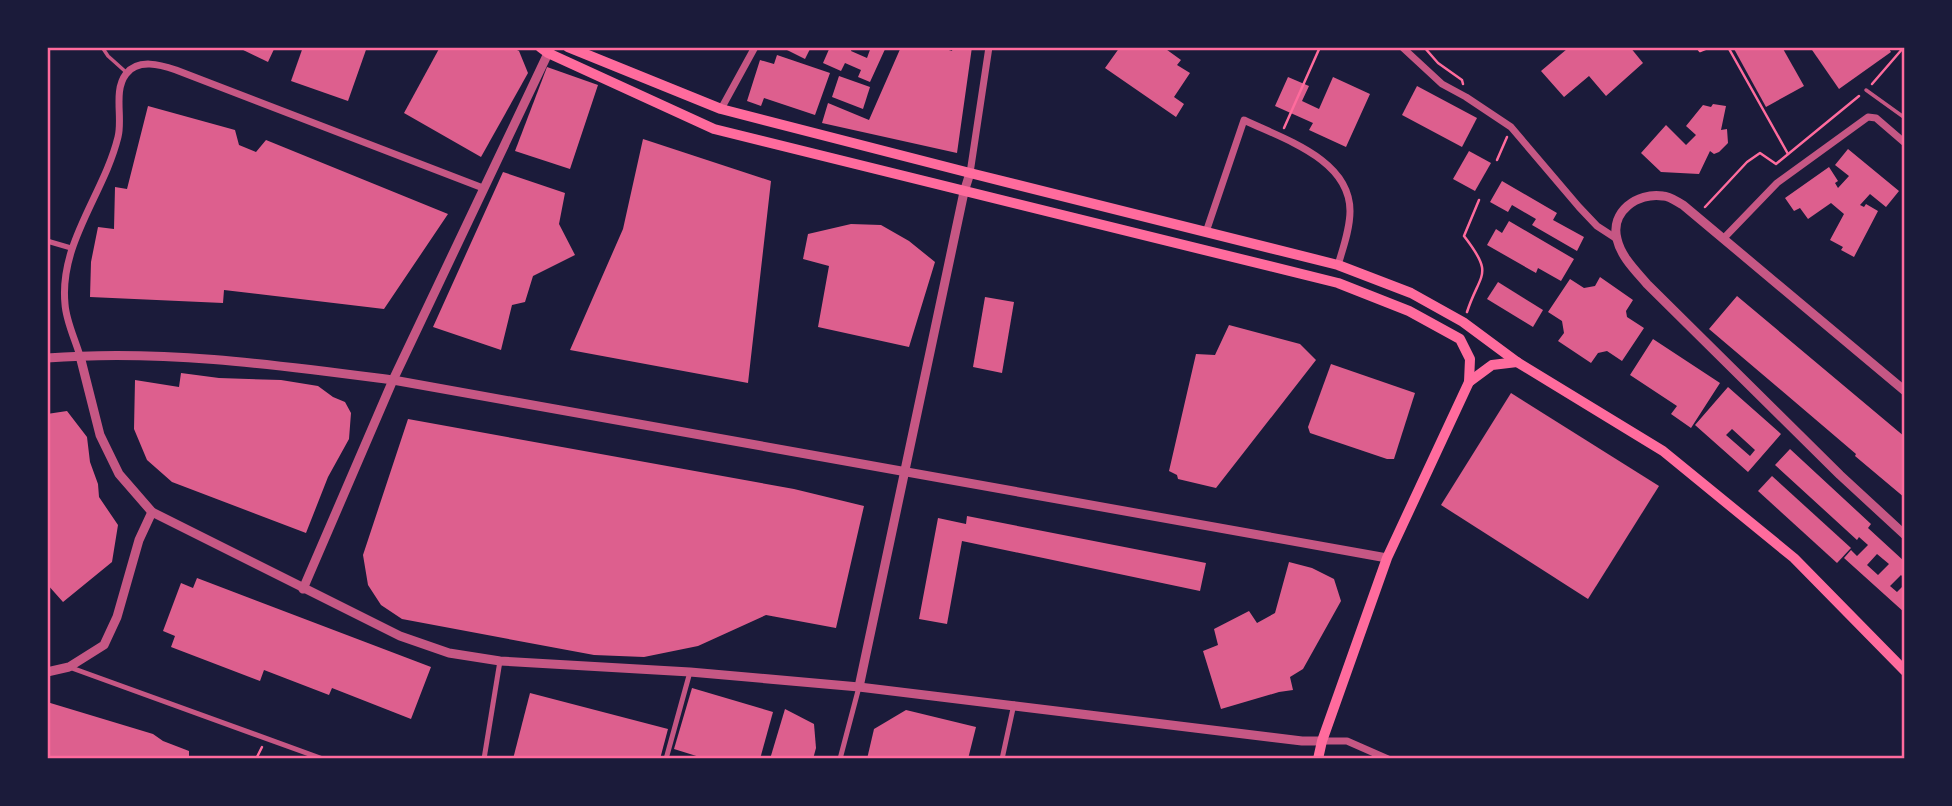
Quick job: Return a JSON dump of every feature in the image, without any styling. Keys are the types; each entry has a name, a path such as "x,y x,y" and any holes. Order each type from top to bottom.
{"main road":[{"path":"568,47 722,109 1338,265 1412,293 1463,322 1517,362 1662,451 1794,558 1905,670"},
{"path":"547,49 714,129 1338,283 1409,311 1460,340 1470,359 1469,382 1387,558 1318,759"},
{"path":"1469,382 1492,365 1517,362"}],"street":[{"path":"722,109 755,47"},
{"path":"840,759 859,687 970,173 989,47"},
{"path":"1402,47 1442,84 1511,127 1578,207 1597,226 1617,239"},
{"path":"303,589 393,380 547,49"},
{"path":"483,188 158,64 142,65 127,73 121,85 119,134 110,162 71,248 65,271 65,305 100,435 119,474 152,512 400,636 449,653 500,661 690,672 859,687 1301,741 1347,741 1388,759"},
{"path":"1723,239 1777,183 1868,117 1876,118 1905,143"},
{"path":"1206,232 1244,120 1328,164 1339,175 1347,190 1350,210 1338,265"},
{"path":"1905,391 1683,205 1664,195 1641,197 1625,208 1615,222 1623,255 1647,284 1840,475 1905,535"},
{"path":"47,241 71,248"},
{"path":"47,358 132,354 253,362 393,380 1387,558"},
{"path":"47,672 69,667 104,645 117,617 139,540 152,512"},
{"path":"484,759 500,661"},
{"path":"69,667 323,759"},
{"path":"666,759 690,672"},
{"path":"1002,759 1014,705"}],"lane":[{"path":"102,47 127,73"},
{"path":"1866,90 1905,118"}],"path":[{"path":"1280,137 1320,47"},
{"path":"1424,47 1438,63"},
{"path":"1697,47 1700,51 1710,47"},
{"path":"1728,47 1788,154"},
{"path":"1696,216 1760,153 1776,164 1866,90 1904,47"},
{"path":"1497,160 1511,127"},
{"path":"1471,300 1482,280 1483,264 1464,236 1479,200"}],"building":[{"path":"237,47 275,47 268,62"},
{"path":"303,47 367,47 348,101 291,81"},
{"path":"440,47 511,47 519,51 528,73 481,157 404,113"},
{"path":"788,47 811,47 805,59 787,50"},
{"path":"830,47 852,47 851,51 867,58 871,47 886,47 870,82 858,77 861,70 845,63 841,71 823,63"},
{"path":"901,47 939,47 952,51 953,47 972,47 957,153 822,123 828,103 869,120"},
{"path":"1120,47 1163,47 1181,60 1177,65 1190,73 1174,97 1184,104 1176,117 1105,68"},
{"path":"1565,47 1630,47 1643,63 1606,96 1589,76 1564,97 1541,71 1567,49"},
{"path":"1733,47 1782,47 1804,86 1766,107"},
{"path":"1810,47 1888,47 1891,52 1839,89"},
{"path":"777,55 830,73 815,115 764,98 761,106 747,101 760,60 774,64"},
{"path":"547,67 598,85 570,169 515,151"},
{"path":"839,76 870,87 863,109 832,97"},
{"path":"1288,77 1309,86 1302,101 1319,109 1333,77 1370,94 1346,147 1309,130 1313,123 1275,106"},
{"path":"1417,86 1477,118 1462,147 1402,115"},
{"path":"1713,104 1726,106 1721,130 1727,129 1728,143 1719,152 1714,154 1710,151 1699,174 1661,172 1641,153 1666,125 1686,145 1696,135 1686,126 1703,105 1711,107"},
{"path":"148,106 235,130 239,145 256,152 266,140 448,214 384,309 224,290 223,303 90,297 91,262 98,227 114,229 115,187 127,189"},
{"path":"643,139 771,181 748,383 570,350 623,229"},
{"path":"1848,149 1899,191 1886,207 1870,194 1860,205 1864,207 1866,204 1878,211 1854,257 1830,240 1844,214 1831,203 1808,219 1800,208 1794,211 1785,198 1829,167 1838,181 1835,183 1838,188 1849,176 1835,165"},
{"path":"1469,151 1491,163 1475,191 1453,179"},
{"path":"503,172 565,193 559,224 575,255 533,276 525,302 512,305 501,350 433,327"},
{"path":"1502,181 1557,213 1553,220 1584,237 1577,251 1532,225 1536,219 1512,205 1508,212 1490,202"},
{"path":"1509,221 1574,259 1561,281 1538,268 1536,273 1487,245 1496,229 1502,233"},
{"path":"851,224 881,225 909,241 935,262 909,347 818,327 829,266 803,259 808,234"},
{"path":"1600,277 1633,300 1626,311 1627,317 1644,328 1622,361 1607,351 1598,353 1591,363 1558,341 1564,333 1562,321 1548,312 1570,279 1584,288 1595,286"},
{"path":"1498,282 1543,310 1533,327 1487,299"},
{"path":"1737,296 1905,437 1905,498 1709,329"},
{"path":"985,297 1014,302 1002,373 973,367"},
{"path":"1229,325 1300,344 1316,360 1216,488 1178,479 1177,475 1169,471 1196,354 1215,355"},
{"path":"1653,339 1720,383 1691,428 1671,414 1677,406 1630,375"},
{"path":"1331,364 1415,393 1394,459 1310,433 1308,427"},
{"path":"181,373 219,378 281,380 318,386 345,402 351,413 349,439 328,477 306,533 172,482 147,460 134,429 135,380 179,387"},
{"path":"1728,387 1781,434 1748,472 1695,425","holes":["1732,429 1755,450 1750,456 1726,435"]},
{"path":"1511,393 1659,486 1588,599 1441,505"},
{"path":"67,411 87,437 99,497 118,525 112,562 63,602 47,584 47,414"},
{"path":"408,419 794,489 864,506 836,628 766,615 698,646 644,657 594,655 402,619 381,605 368,585 363,555"},
{"path":"1790,449 1871,524 1868,528 1905,562 1905,579 1901,575 1890,586 1897,592 1905,584 1905,613 1844,558 1851,550 1857,556 1868,545 1859,537 1857,540 1775,465","holes":["1877,554 1889,564 1878,575 1867,565"]},
{"path":"1772,476 1851,548 1837,563 1758,491"},
{"path":"967,516 1206,563 1200,591 962,541 947,624 919,619 938,518 966,524"},
{"path":"1289,562 1312,568 1334,579 1341,601 1303,669 1290,677 1293,690 1221,709 1203,651 1218,645 1214,629 1249,611 1257,623 1275,613"},
{"path":"197,578 431,667 411,719 332,688 329,695 264,670 260,681 171,647 175,636 163,631 181,583 193,588"},
{"path":"692,688 773,712 760,759 706,759 674,749"},
{"path":"530,693 668,729 660,759 513,759"},
{"path":"47,702 153,734 189,751 189,756 195,759 47,759"},
{"path":"785,709 814,724 816,748 813,759 770,759"},
{"path":"906,710 976,727 968,759 867,759 874,729"}]}
